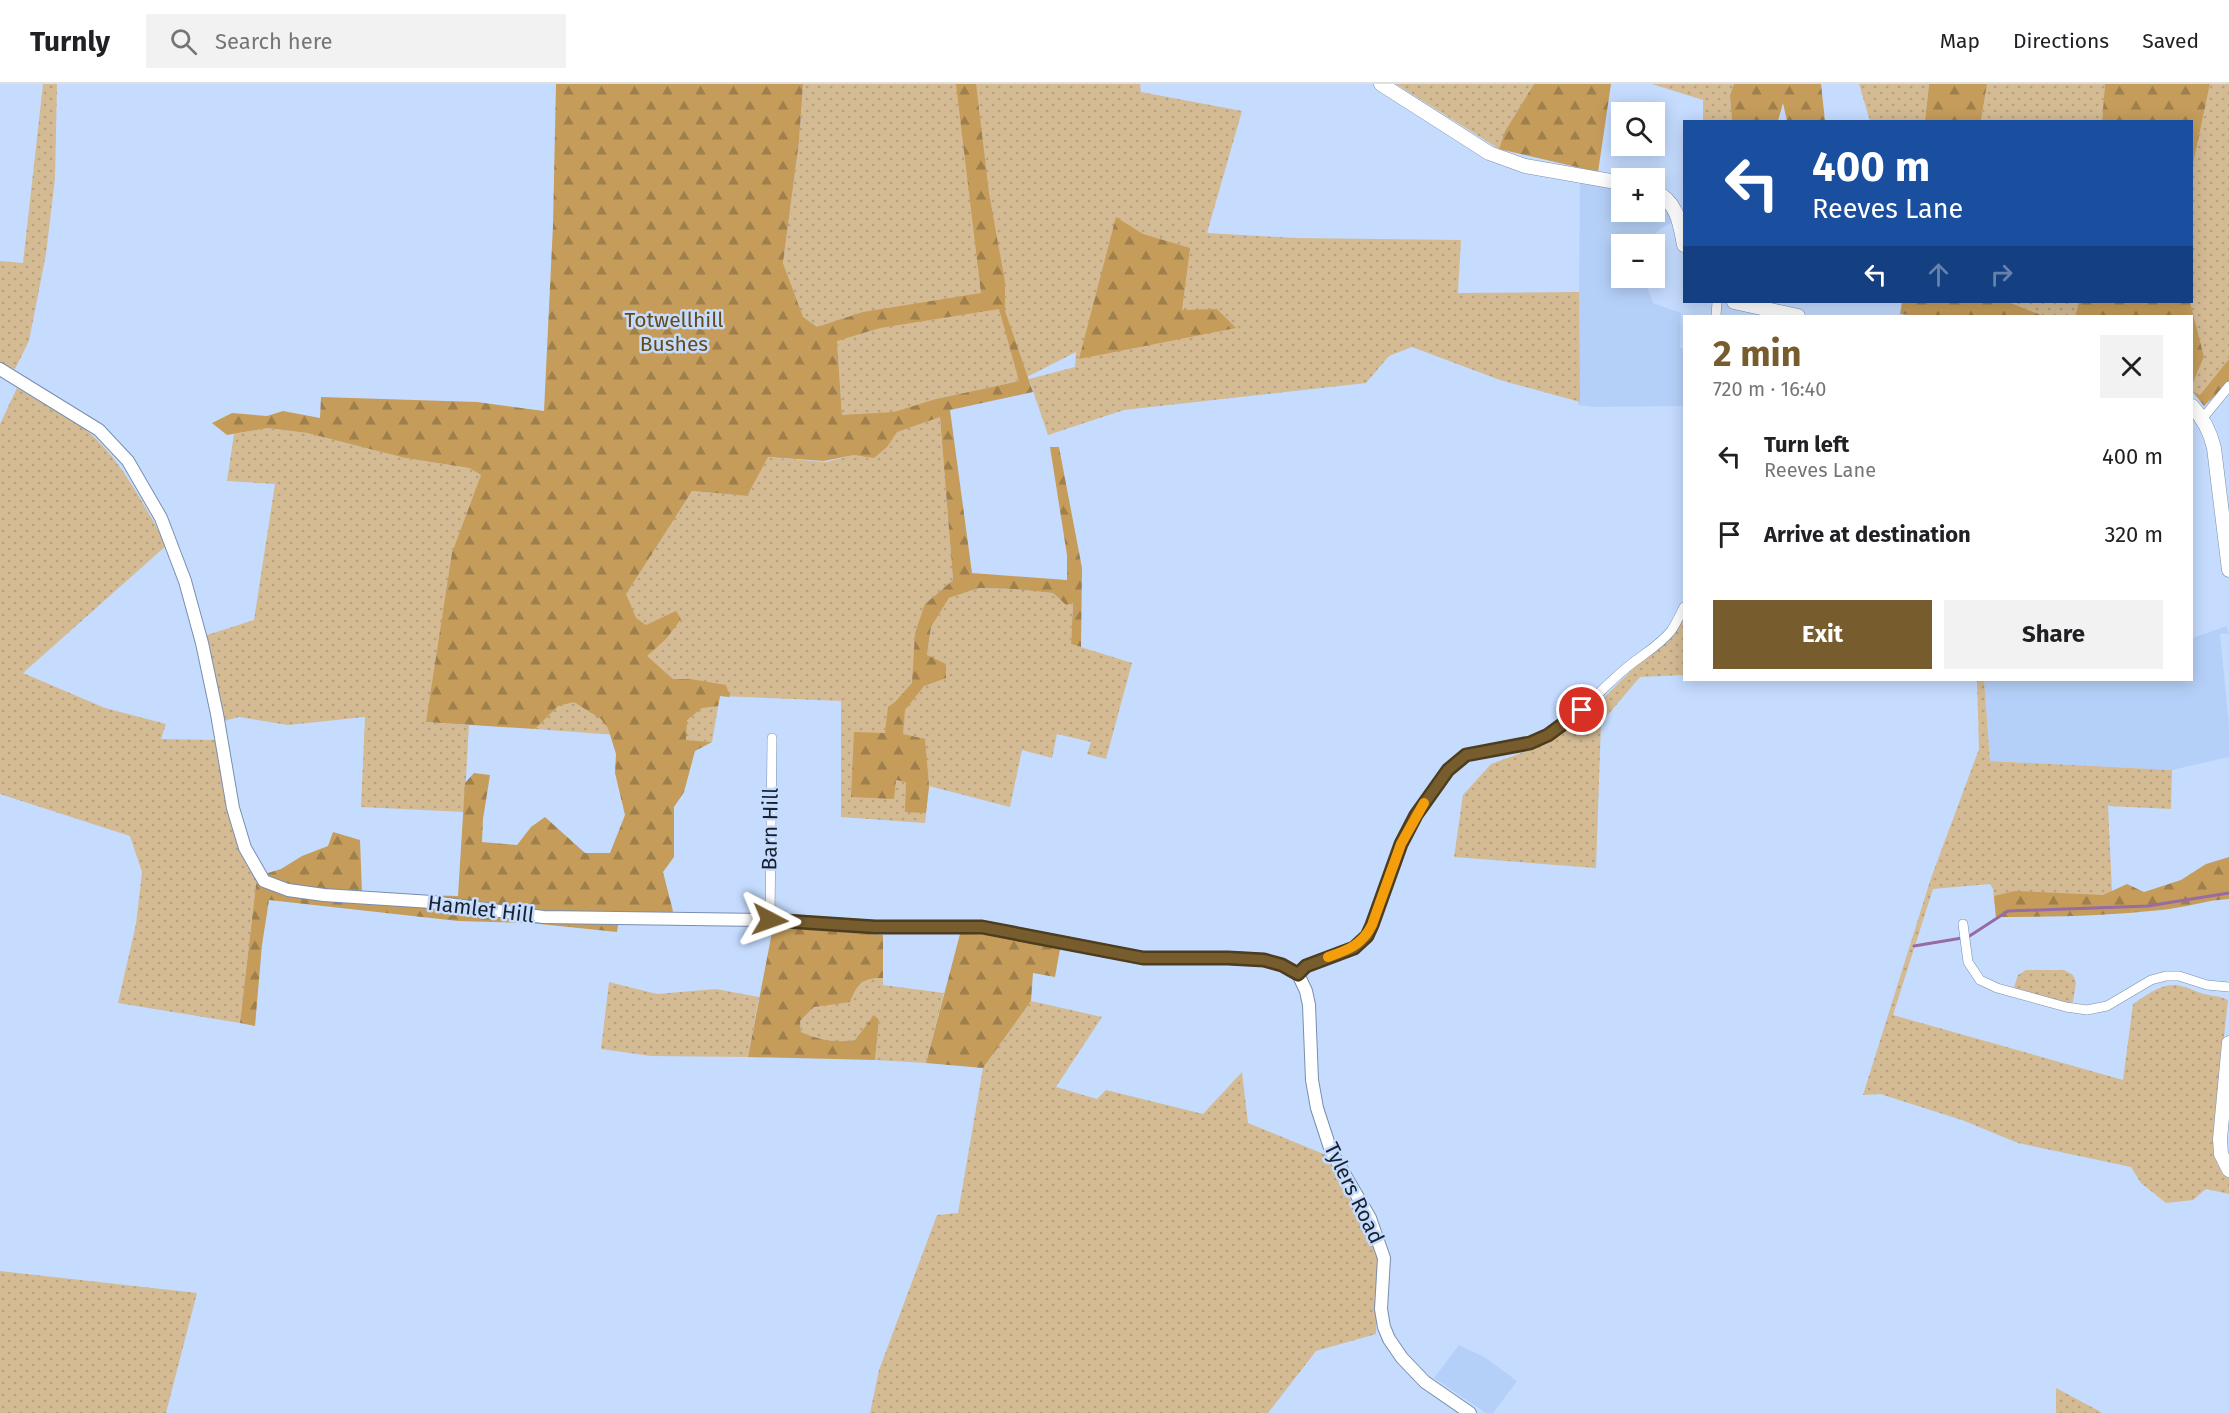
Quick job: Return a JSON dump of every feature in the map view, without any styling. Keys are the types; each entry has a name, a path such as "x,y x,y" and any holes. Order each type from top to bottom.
{"main road":[{"path":"1382,84 1489,153 1525,166 1611,181"},
{"path":"1665,197 1674,207 1683,241"},
{"path":"1739,303 1793,315"},
{"path":"2193,407 2203,418 2210,431 2214,448 2229,570"},
{"path":"2229,1043 2220,1138 2221,1154 2229,1170"}],"street":[{"name":"Hamlet Hill","path":"0,369 99,430 128,461 161,519 185,581 202,642 233,808 245,848 264,881 288,890 324,895 432,902 543,917 770,920 875,927 982,927 1143,958 1264,960 1282,965 1298,974"},
{"path":"2203,418 2229,386"},
{"path":"1298,974 1306,966 1354,948 1367,936 1401,844 1416,815 1456,762 1466,755 1530,743 1548,735 1582,710 1625,669 1654,648 1671,630 1683,609"},
{"name":"Barn Hill","path":"770,920 772,738"},
{"path":"1963,924 1968,962 1980,980 1997,988 2066,1007 2087,1010 2107,1006 2151,980 2166,976 2179,976 2207,985 2229,987"},
{"name":"Tylers Road","path":"1298,974 1306,991 1309,1005 1310,1059 1317,1108 1331,1151 1370,1218 1384,1258 1381,1309 1389,1340 1402,1358 1425,1382 1470,1413"}],"shaded area":[{"path":"43,84 57,84 55,178 46,254 29,341 15,369 0,364 0,261 23,263"},
{"path":"803,84 1140,84 1141,92 1242,111 1207,233 1296,238 1461,240 1458,293 1579,292 1580,402 1500,380 1412,347 1389,356 1366,383 1124,410 1048,435 1029,379 1075,367 1076,352 1019,381 936,399 940,417 953,580 925,604 927,655 931,627 949,598 979,588 1013,589 1053,593 1066,605 1073,602 1071,644 1132,663 1106,759 1087,754 1091,742 1057,734 1052,758 1022,750 1010,807 929,786 925,823 841,817 841,701 720,696 712,742 535,729 561,701 640,570 692,491 747,496 767,457 826,462 853,455 842,415 837,341 802,317 783,263 799,142"},
{"path":"1396,84 1534,84 1505,131 1499,149"},
{"path":"1652,84 1734,84 1730,95 1732,120 1703,120 1703,100"},
{"path":"1859,84 1929,84 1925,120 1870,120"},
{"path":"1987,84 2105,84 2102,120 1981,120"},
{"path":"2210,84 2229,84 2229,359 2200,396 2193,392 2193,383 2204,357 2190,308 2190,303 2193,303 2193,164"},
{"path":"1580,180 1611,185 1611,222 1665,222 1665,204 1673,221 1655,234 1611,234 1611,288 1648,288 1653,303 1681,313 1683,406 1594,407 1578,405"},
{"path":"2011,303 2079,303 2075,315 2041,315"},
{"path":"17,388 70,419 98,441 127,477 167,545 23,673 105,708 166,724 161,739 217,740 223,790 240,846 259,881 256,884 240,1023 118,1003 136,924 142,872 130,836 0,794 0,424"},
{"path":"268,428 307,433 405,458 469,468 481,475 426,722 469,725 464,812 361,807 365,717 288,725 239,717 224,721 204,636 254,620 275,484 227,481 234,434"},
{"path":"1683,619 1683,675 1640,677 1601,723 1596,868 1454,857 1463,795 1491,764 1549,743 1585,716 1636,666 1660,648"},
{"path":"2227,626 2229,634 2220,634 2229,725 2229,757 2172,770 1990,761 1984,681 2193,681 2193,638"},
{"path":"1977,681 1984,681 1990,761 2172,770 2171,809 2108,806 2113,913 1996,917 1993,889 1990,884 1933,889 1893,1015 2123,1080 2133,1004 2168,985 2184,987 2228,1000 2215,1118 2216,1153 2229,1177 2229,1194 2206,1189 2193,1200 2166,1203 2141,1183 2131,1167 2018,1143 1962,1120 1880,1094 1863,1095 1931,878 1979,749"},
{"path":"2026,970 2064,970 2073,975 2076,982 2073,1002 2070,1004 2016,989 2014,987 2018,975"},
{"path":"870,977 883,978 883,985 944,993 926,1063 875,1060 879,1020 874,1016 855,1040 828,1040 801,1032 800,1021 814,1007 855,988"},
{"path":"609,982 657,994 716,989 759,997 748,1057 651,1056 601,1049"},
{"path":"1031,1001 1102,1017 1056,1087 1097,1099 1106,1090 1203,1114 1242,1072 1248,1123 1326,1155 1379,1252 1376,1334 1316,1351 1268,1413 870,1413 879,1370 937,1215 958,1213 983,1068"},
{"path":"0,1271 197,1293 166,1413 0,1413"},
{"path":"1459,1345 1486,1358 1517,1381 1493,1413 1486,1413 1434,1378"},
{"path":"2056,1388 2101,1412 2101,1413 2056,1413"}],"green space":[{"name":"Totwellhill Bushes","path":"556,84 803,84 799,142 783,263 803,317 817,327 863,312 981,293 956,84 976,84 989,193 1005,282 1005,311 1033,392 950,410 972,573 1067,580 1067,555 1050,447 1059,447 1082,568 1081,647 1071,644 1073,603 1066,605 1053,593 979,588 949,598 931,627 927,655 946,664 946,678 924,686 905,710 903,734 925,739 929,786 926,813 905,812 906,782 896,780 894,799 851,797 854,732 885,733 888,707 912,683 915,633 925,604 953,580 940,417 897,432 887,447 874,458 854,455 824,461 768,457 747,496 692,491 626,594 636,618 646,625 676,611 681,619 666,639 647,656 673,679 690,679 726,685 730,697 720,696 718,706 702,708 687,720 686,740 712,742 695,751 684,792 674,807 674,857 663,872 673,911 663,924 618,925 617,932 530,923 458,921 269,900 262,945 255,1026 240,1023 256,884 268,873 328,846 333,832 360,840 362,893 458,896 465,783 474,773 490,775 482,842 517,845 531,827 545,817 585,853 610,853 625,815 615,773 616,754 608,728 601,719 574,702 558,706 535,729 426,722 452,553 481,475 469,468 405,458 307,433 268,428 227,435 212,423 232,413 267,416 283,411 320,418 321,397 477,402 544,411 553,225","holes":["999,309 1019,381 936,399 894,412 842,415 837,341 880,328"]},
{"path":"1534,84 1611,84 1598,172 1499,149 1505,131"},
{"path":"1734,84 1821,84 1825,120 1787,120 1783,103 1778,120 1732,120 1730,95"},
{"path":"1929,84 1987,84 1981,120 1925,120"},
{"path":"2105,84 2210,84 2193,164 2193,120 2102,120"},
{"path":"1116,217 1143,234 1190,248 1182,310 1217,309 1236,328 1079,359"},
{"path":"1902,303 2011,303 2041,315 1910,315 1900,314"},
{"path":"2079,303 2190,303 2204,357 2193,383 2193,315 2075,315"},
{"path":"2229,359 2229,382 2204,406 2193,392 2200,395"},
{"path":"2229,857 2229,899 2170,909 2120,914 1996,917 1994,896 2015,891 2103,895 2127,884 2144,892 2181,880 2206,864"},
{"path":"773,927 883,935 883,978 866,980 858,986 850,1002 814,1007 800,1021 801,1032 828,1040 848,1041 855,1040 874,1015 879,1020 875,1060 748,1057"},
{"path":"988,932 1060,949 1055,977 1033,973 1031,1001 983,1068 926,1063 960,934"}],"waterway":[{"path":"1914,946 1968,937 2008,911 2148,906 2229,893"}],"slow traffic":[{"path":"1328,957 1354,948 1367,936 1389,882 1401,844 1424,803"}],"route":[{"path":"770,920 875,927 982,927 1143,958 1264,960 1282,965 1298,974 1306,966 1354,948 1367,936 1408,830 1416,815 1456,762 1466,755 1530,743 1548,735 1582,710"}]}
